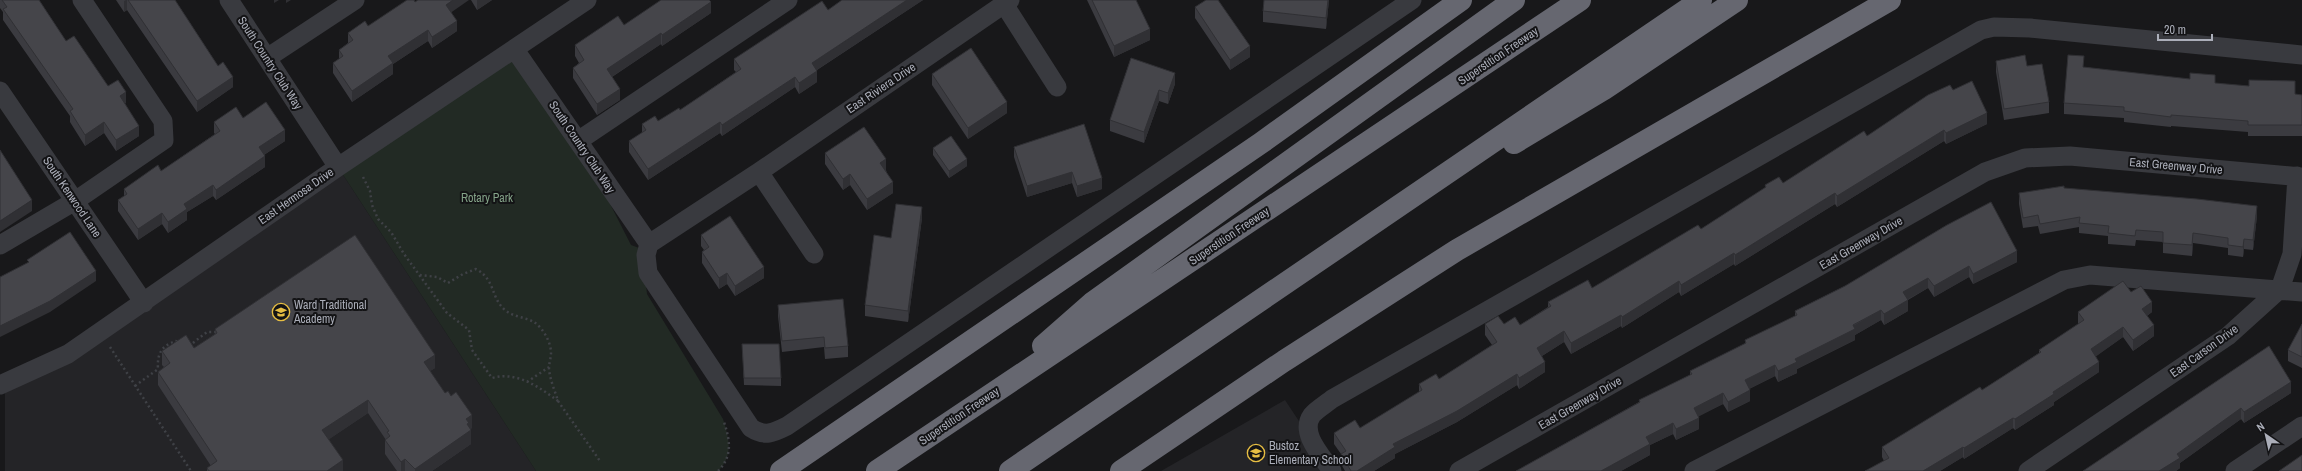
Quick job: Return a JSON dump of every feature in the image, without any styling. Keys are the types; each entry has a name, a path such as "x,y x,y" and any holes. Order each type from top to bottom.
{"highway":[{"path":"782,471 1255,147 1461,0"},
{"path":"980,402 1092,303 1514,0"},
{"name":"Superstition Freeway","path":"877,471 1580,0"},
{"path":"1010,471 1314,262 1701,0"},
{"path":"1314,262 1604,89 1737,0"},
{"path":"1121,471 1284,361 1450,254 1890,0"}],"street":[{"path":"0,245 75,201 164,140 164,121 82,0"},
{"name":"South Country Club Way","path":"229,0 338,167"},
{"path":"268,58 354,0"},
{"name":"East Hermosa Drive","path":"0,385 68,354 144,303 338,167 515,50 587,0"},
{"path":"578,141 788,0"},
{"path":"649,244 646,255 648,273 751,428 760,434 772,434 787,426 1412,0"},
{"name":"East Riviera Drive","path":"649,244 759,172 1007,2 1057,87"},
{"path":"1332,471 1308,434 1307,423 1313,414 1332,399 1981,30 1994,27 2030,28 2302,55"},
{"name":"South Country Club Way","path":"515,50 649,244"},
{"name":"South Kenwood Lane","path":"0,91 144,303"},
{"name":"East Greenway Drive","path":"1459,471 1985,172 2025,158 2070,156 2299,177"},
{"path":"759,172 814,254"},
{"name":"East Carson Drive","path":"2028,471 2228,336 2280,289 2292,254 2299,177"},
{"path":"1694,471 2064,280 2090,276 2280,289 2302,292"},
{"path":"2235,471 2302,426"}],"path":[{"path":"363,177 370,191 372,205 378,219 391,232 447,313 469,330 472,350 492,378 503,375 536,385 558,401 600,461"},
{"path":"420,275 437,277 448,283 462,274 476,269 486,274 492,284 496,298 505,310 534,322 545,334 551,352 549,367 558,401"},
{"path":"187,347 207,332 220,332"},
{"path":"135,386 158,369 157,358 161,348 176,341 181,344"},
{"path":"110,348 191,471"},
{"path":"527,382 549,367"}],"shaded area":[{"name":"Ward Traditional Academy","path":"338,167 536,471 5,471 5,384"},
{"name":"Bustoz Elementary School","path":"1285,400 1332,471 1161,471"}],"green space":[{"name":"Rotary Park","path":"515,50 578,141 631,245 650,252 644,267 647,294 723,419 729,446 726,459 718,471 536,471 338,167"}],"building":[{"path":"2,0 39,0 66,41 74,36 108,86 118,80 126,92 120,96 139,126 116,140 104,122 85,135 70,111 73,109 3,9 7,7"},
{"path":"128,0 175,0 218,66 223,62 233,77 197,101"},
{"path":"407,0 414,0 415,2 418,0 453,0 446,5 457,21 432,37 428,30 388,56 393,63 352,91 333,63 343,56 339,50 353,40 348,33 365,21 368,26"},
{"path":"661,0 709,0 711,2 662,35 661,33 607,69 620,89 597,104 573,68 584,60 575,45 618,16 624,25"},
{"path":"842,0 907,0 812,63 817,71 799,83 795,77 722,125 720,122 648,169 629,141 646,130 642,124 655,116 658,121 679,108 680,110 741,69 734,59 822,1 828,10"},
{"path":"1092,0 1136,0 1150,29 1114,46"},
{"path":"1206,0 1218,0 1250,46 1230,60 1195,7"},
{"path":"1264,0 1328,0 1326,18 1263,11"},
{"path":"971,48 1007,102 968,128 932,74"},
{"path":"2025,55 2027,66 2042,64 2049,102 2004,109 1996,61"},
{"path":"2068,55 2084,56 2083,67 2190,79 2190,73 2215,75 2215,83 2249,86 2249,80 2295,81 2295,94 2302,95 2302,125 2248,125 2248,121 2171,115 2171,117 2124,111 2124,107 2064,103"},
{"path":"1131,58 1175,73 1168,93 1159,90 1144,132 1110,120"},
{"path":"1972,81 1987,113 1946,133 1944,130 1837,196 1835,193 1735,255 1734,253 1681,285 1679,281 1622,317 1621,315 1571,343 1564,331 1537,348 1545,362 1519,378 1517,374 1457,411 1393,444 1395,447 1357,471 1351,471 1341,454 1346,451 1334,433 1355,420 1360,428 1422,390 1419,384 1436,374 1439,379 1497,342 1485,324 1498,316 1504,324 1515,317 1520,325 1551,306 1548,302 1588,280 1592,288 1698,225 1701,229 1766,187 1765,185 1779,177 1783,183 1864,131 1867,136 1928,95 1950,85 1953,90"},
{"path":"266,102 285,130 259,147 265,156 216,190 213,185 184,204 187,209 168,222 162,213 138,229 118,200 127,194 124,189 158,165 161,171 220,131 214,122 236,107 243,118"},
{"path":"1084,124 1102,178 1077,186 1072,172 1027,186 1014,147"},
{"path":"864,127 886,159 880,163 893,182 867,199 850,174 843,179 825,153"},
{"path":"951,136 967,159 949,171 933,148"},
{"path":"0,150 32,200 0,221"},
{"path":"2064,186 2064,188 2197,199 2257,206 2253,240 2244,239 2243,247 2228,245 2228,238 2193,233 2192,245 2163,243 2163,232 2136,230 2135,236 2108,233 2109,226 2079,223 2080,217 2040,224 2038,215 2023,218 2019,193"},
{"path":"1991,202 2017,251 1973,274 1969,266 1934,286 1928,278 1903,292 1908,300 1884,314 1881,310 1853,325 1855,329 1795,359 1797,362 1778,371 1775,365 1745,380 1750,390 1728,402 1723,393 1694,408 1699,418 1676,429 1673,423 1646,437 1650,444 1601,471 1516,471 1640,402 1639,400 1692,374 1690,371 1746,343 1745,340 1797,315 1795,311 1845,286 1947,225"},
{"path":"896,204 922,207 908,311 865,305 874,235 891,238"},
{"path":"730,216 764,267 735,286 727,273 719,278 702,252 709,247 701,235"},
{"path":"70,232 96,271 50,301 0,326 0,277 29,262 27,260"},
{"path":"355,235 435,355 424,362 445,393 448,391 451,396 456,392 472,415 466,419 471,430 415,469 405,459 401,462 385,440 390,436 387,432 389,431 368,400 322,430 343,460 327,471 209,471 207,468 217,461 158,372 170,363 162,351 186,335 194,348 217,333 215,329"},
{"path":"2123,281 2131,292 2141,286 2152,302 2142,309 2154,325 2133,340 2123,327 2091,349 2099,362 2053,392 2054,394 2015,419 2013,418 1923,471 1865,471 1889,458 1882,447 1980,387 1982,390 2041,352 2039,350 2084,320 2078,312"},
{"path":"843,299 848,346 825,348 824,337 782,341 778,305"},
{"path":"2302,324 2302,357 2288,350"},
{"path":"742,344 779,344 781,378 744,378"},
{"path":"2269,346 2291,382 2244,412 2241,408 2177,454 2180,458 2159,471 2083,471"},
{"path":"2302,455 2302,471 2279,471"}],"place":[{"name":"Ward Traditional Academy","path":"281,312"},
{"name":"Bustoz Elementary School","path":"1256,453"}]}
